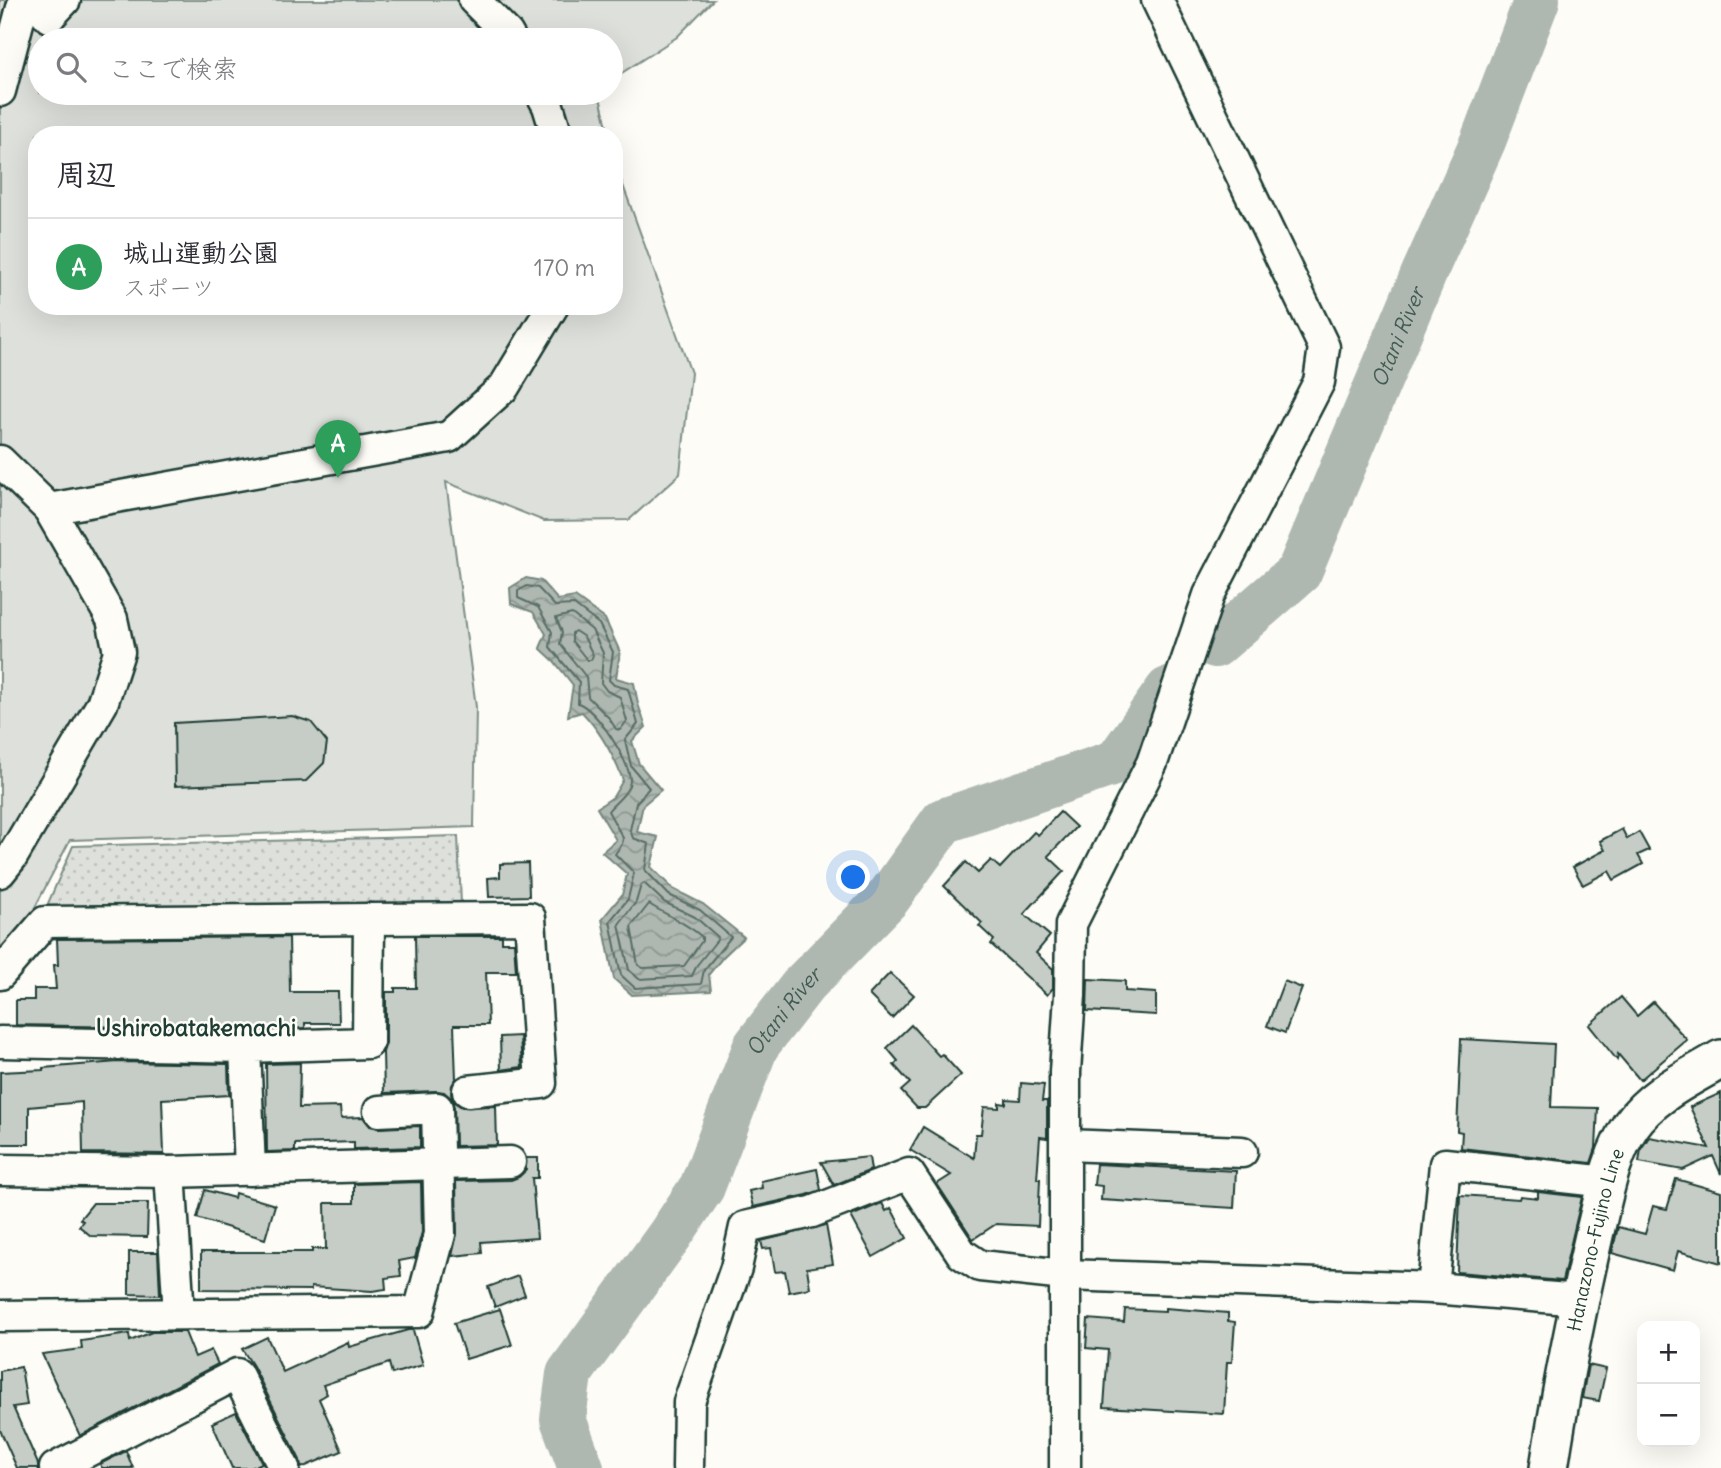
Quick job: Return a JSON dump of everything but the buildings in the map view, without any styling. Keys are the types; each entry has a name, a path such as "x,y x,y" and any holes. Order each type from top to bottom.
{"main road":[{"name":"Hanazono-Fujino Line","path":"1549,1468 1580,1300 1607,1182 1617,1152 1631,1125 1657,1097 1721,1059"}],"street":[{"path":"0,91 24,0"},
{"path":"35,0 49,17 65,0"},
{"path":"474,0 502,28"},
{"path":"1065,1468 1065,1072 1071,924 1152,763 1209,595 1319,382 1324,347 1157,0"},
{"path":"547,105 554,126"},
{"path":"49,509 449,437 504,387 548,315"},
{"path":"0,461 49,509 112,619 119,652 102,704 12,857 0,872"},
{"path":"0,974 45,922 530,918 541,1083 468,1091"},
{"path":"0,1042 245,1047 368,1044 369,919"},
{"path":"245,1047 250,1170"},
{"path":"0,1316 419,1312 440,1234 437,1108 379,1111"},
{"path":"1066,1145 1242,1152"},
{"path":"0,1170 170,1172 510,1163"},
{"path":"1433,1288 1445,1164 1607,1182"},
{"path":"170,1172 179,1314"},
{"path":"688,1468 689,1402 736,1268 745,1227 812,1212 909,1174 962,1254 980,1266 1065,1275 1433,1288 1580,1300"},
{"path":"55,1468 237,1374 284,1468"}],"shaded area":[{"path":"0,0 713,0 677,37 623,72 623,28 28,28 28,105 602,105 607,126 28,126 28,315 623,315 623,185 691,373 680,474 629,520 544,521 446,482 476,707 474,827 70,840 31,915 0,951"},
{"path":"458,836 461,904 46,908 73,846"}],"water":[{"path":"526,578 541,581 558,600 575,597 605,619 620,652 616,678 634,683 646,727 632,741 639,764 661,790 643,805 637,832 658,837 651,867 673,889 703,904 744,937 709,974 711,991 632,995 614,979 602,919 622,895 627,874 602,852 616,840 597,808 613,797 623,780 606,744 589,720 582,712 568,716 573,685 540,648 546,634 533,612 511,604 510,588"}],"waterway":[{"name":"Otani River","path":"1215,645 1299,572 1425,271 1483,141 1537,0"},
{"name":"Otani River","path":"581,1468 563,1419 569,1374 702,1187 756,1046 804,984 888,898 943,821 1117,762 1168,690"}],"place":[{"name":"城山運動公園","path":"338,478"}],"district":[{"name":"Ushirobatakemachi","path":"196,1027"}]}
